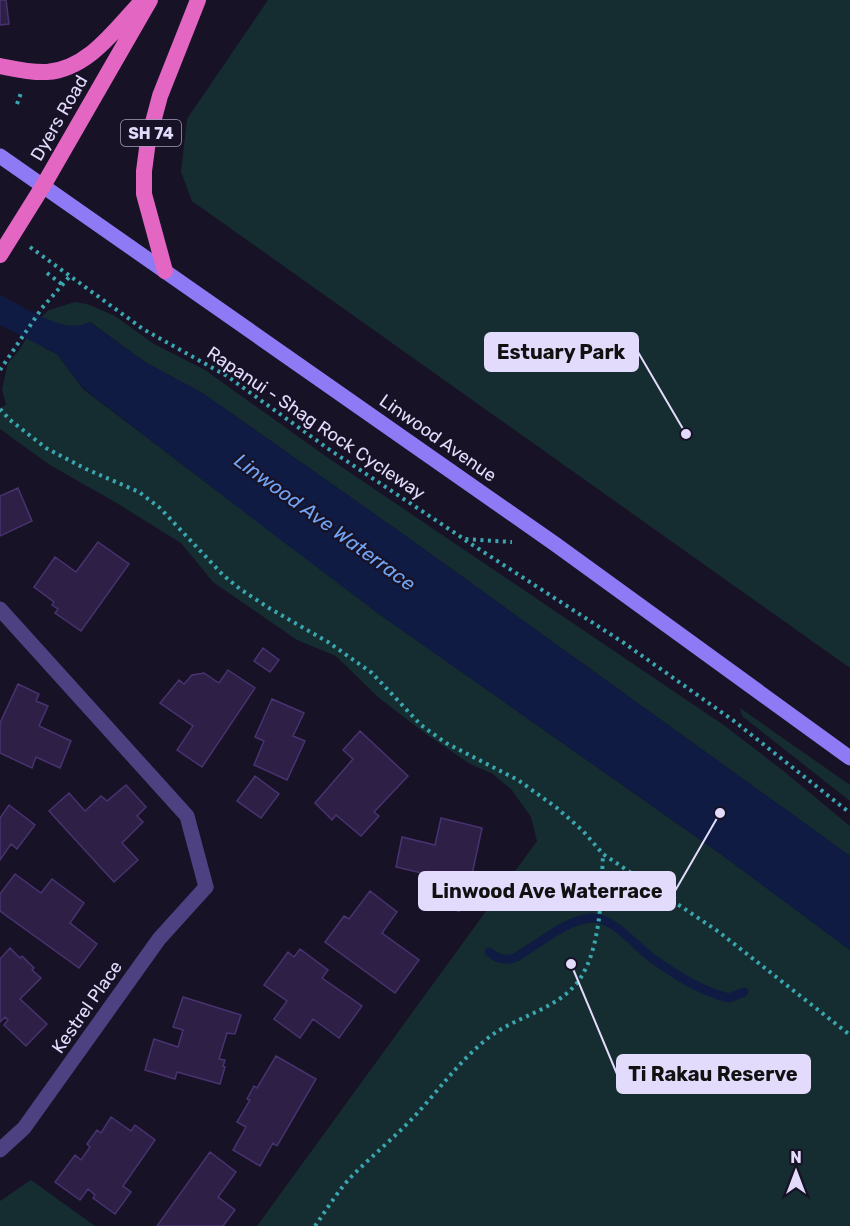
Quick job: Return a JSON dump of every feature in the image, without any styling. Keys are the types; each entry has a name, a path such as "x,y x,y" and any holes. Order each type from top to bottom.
{"highway":[{"path":"0,66 46,72 66,68 89,56 143,0"},
{"name":"Dyers Road","path":"0,255 43,186 150,0"},
{"name":"SH 74","path":"165,272 144,194 144,171 148,141 160,96 198,0"}],"main road":[{"name":"Linwood Avenue","path":"0,156 555,544 850,758"}],"street":[{"name":"Kestrel Place","path":"0,609 187,816 206,886 159,939 24,1128 0,1150"}],"path":[{"name":"Rapanui - Shag Rock Cycleway","path":"62,270 143,329 227,376 330,450 624,643 725,715 850,813"},
{"path":"47,273 63,285"},
{"path":"0,370 42,308 70,276"},
{"path":"0,409 10,420 46,448 86,469 139,492 160,508 223,575 240,589 328,642 372,673 421,724 446,743 518,780 557,808 583,831 603,854 718,932 850,1035"},
{"path":"464,539 483,540"},
{"path":"315,1226 351,1177 422,1107 460,1063 494,1034 548,1007 576,983 596,936 603,854"}],"green space":[{"path":"268,0 850,0 850,668 192,201 181,172 187,119"},
{"path":"75,302 87,304 115,316 154,344 205,370 324,455 725,726 850,826 850,856 403,534 204,394 145,362 90,322 76,327 63,326 44,348 57,354 83,389 379,614 722,855 850,950 850,1226 257,1226 537,841 531,817 511,789 493,774 470,764 426,734 379,698 336,656 297,640 213,582 181,543 50,465 0,429 0,408 6,405 2,389 8,363 20,349 36,322 49,310"},
{"path":"740,708 850,785 850,801 742,716"},
{"path":"31,1180 95,1226 0,1226 0,1201"}],"water":[{"path":"0,295 56,323 79,325 89,322 145,362 204,394 403,534 850,856 850,950 722,855 379,614 83,388 57,354 0,325"}],"building":[{"path":"0,0 6,0 9,24 0,25"},
{"path":"18,488 32,521 0,536 0,496"},
{"path":"98,542 129,564 81,631 55,613 58,609 52,605 54,602 34,587 55,557 76,572"},
{"path":"263,648 279,660 270,672 254,661"},
{"path":"228,670 255,688 202,767 177,750 193,726 160,703 179,680 184,684 192,675 204,673 219,683"},
{"path":"18,684 39,694 36,701 48,706 39,726 71,741 60,768 36,757 32,768 0,753 0,723"},
{"path":"272,699 304,713 293,736 305,741 287,780 254,765 264,741 255,737"},
{"path":"360,731 408,776 374,812 379,816 361,836 336,815 332,820 315,803 353,759 343,750"},
{"path":"255,776 279,794 261,818 237,801"},
{"path":"126,785 146,807 137,816 143,822 122,843 138,860 114,882 49,811 69,793 85,811 101,796 107,801"},
{"path":"9,805 35,825 17,849 11,844 0,860 0,818"},
{"path":"441,818 482,828 467,898 462,896 459,911 424,903 430,875 396,867 402,837 435,845"},
{"path":"15,874 41,893 52,879 84,903 70,923 97,944 79,968 0,911 0,894"},
{"path":"370,891 397,912 382,933 419,960 395,993 325,942 344,916 349,919"},
{"path":"10,948 20,958 22,956 41,978 20,999 47,1024 26,1046 4,1025 8,1020 5,1017 0,1022 0,959"},
{"path":"300,949 328,970 322,978 362,1006 339,1038 313,1019 300,1038 274,1019 287,1001 264,985 288,952 294,957"},
{"path":"183,997 241,1015 235,1034 227,1033 219,1059 225,1060 220,1084 177,1072 175,1079 145,1070 154,1039 178,1047 183,1030 173,1027"},
{"path":"276,1056 316,1079 277,1146 273,1143 260,1166 233,1150 246,1127 237,1122 250,1100 247,1099 254,1086 257,1088"},
{"path":"111,1117 131,1131 135,1125 155,1140 123,1186 131,1192 115,1214 93,1198 95,1195 88,1189 80,1200 55,1182 75,1155 81,1160 90,1147 87,1144 97,1130 101,1133"},
{"path":"210,1152 236,1172 218,1197 235,1210 223,1226 157,1226"}],"waterway":[{"path":"489,952 501,958 514,958 565,926 591,918 599,919 616,927 661,964 699,987 729,998 744,992"}],"place":[{"name":"Estuary Park","path":"686,434"},
{"name":"Linwood Ave Waterrace","path":"720,813"},
{"name":"Ti Rakau Reserve","path":"571,964"}]}
